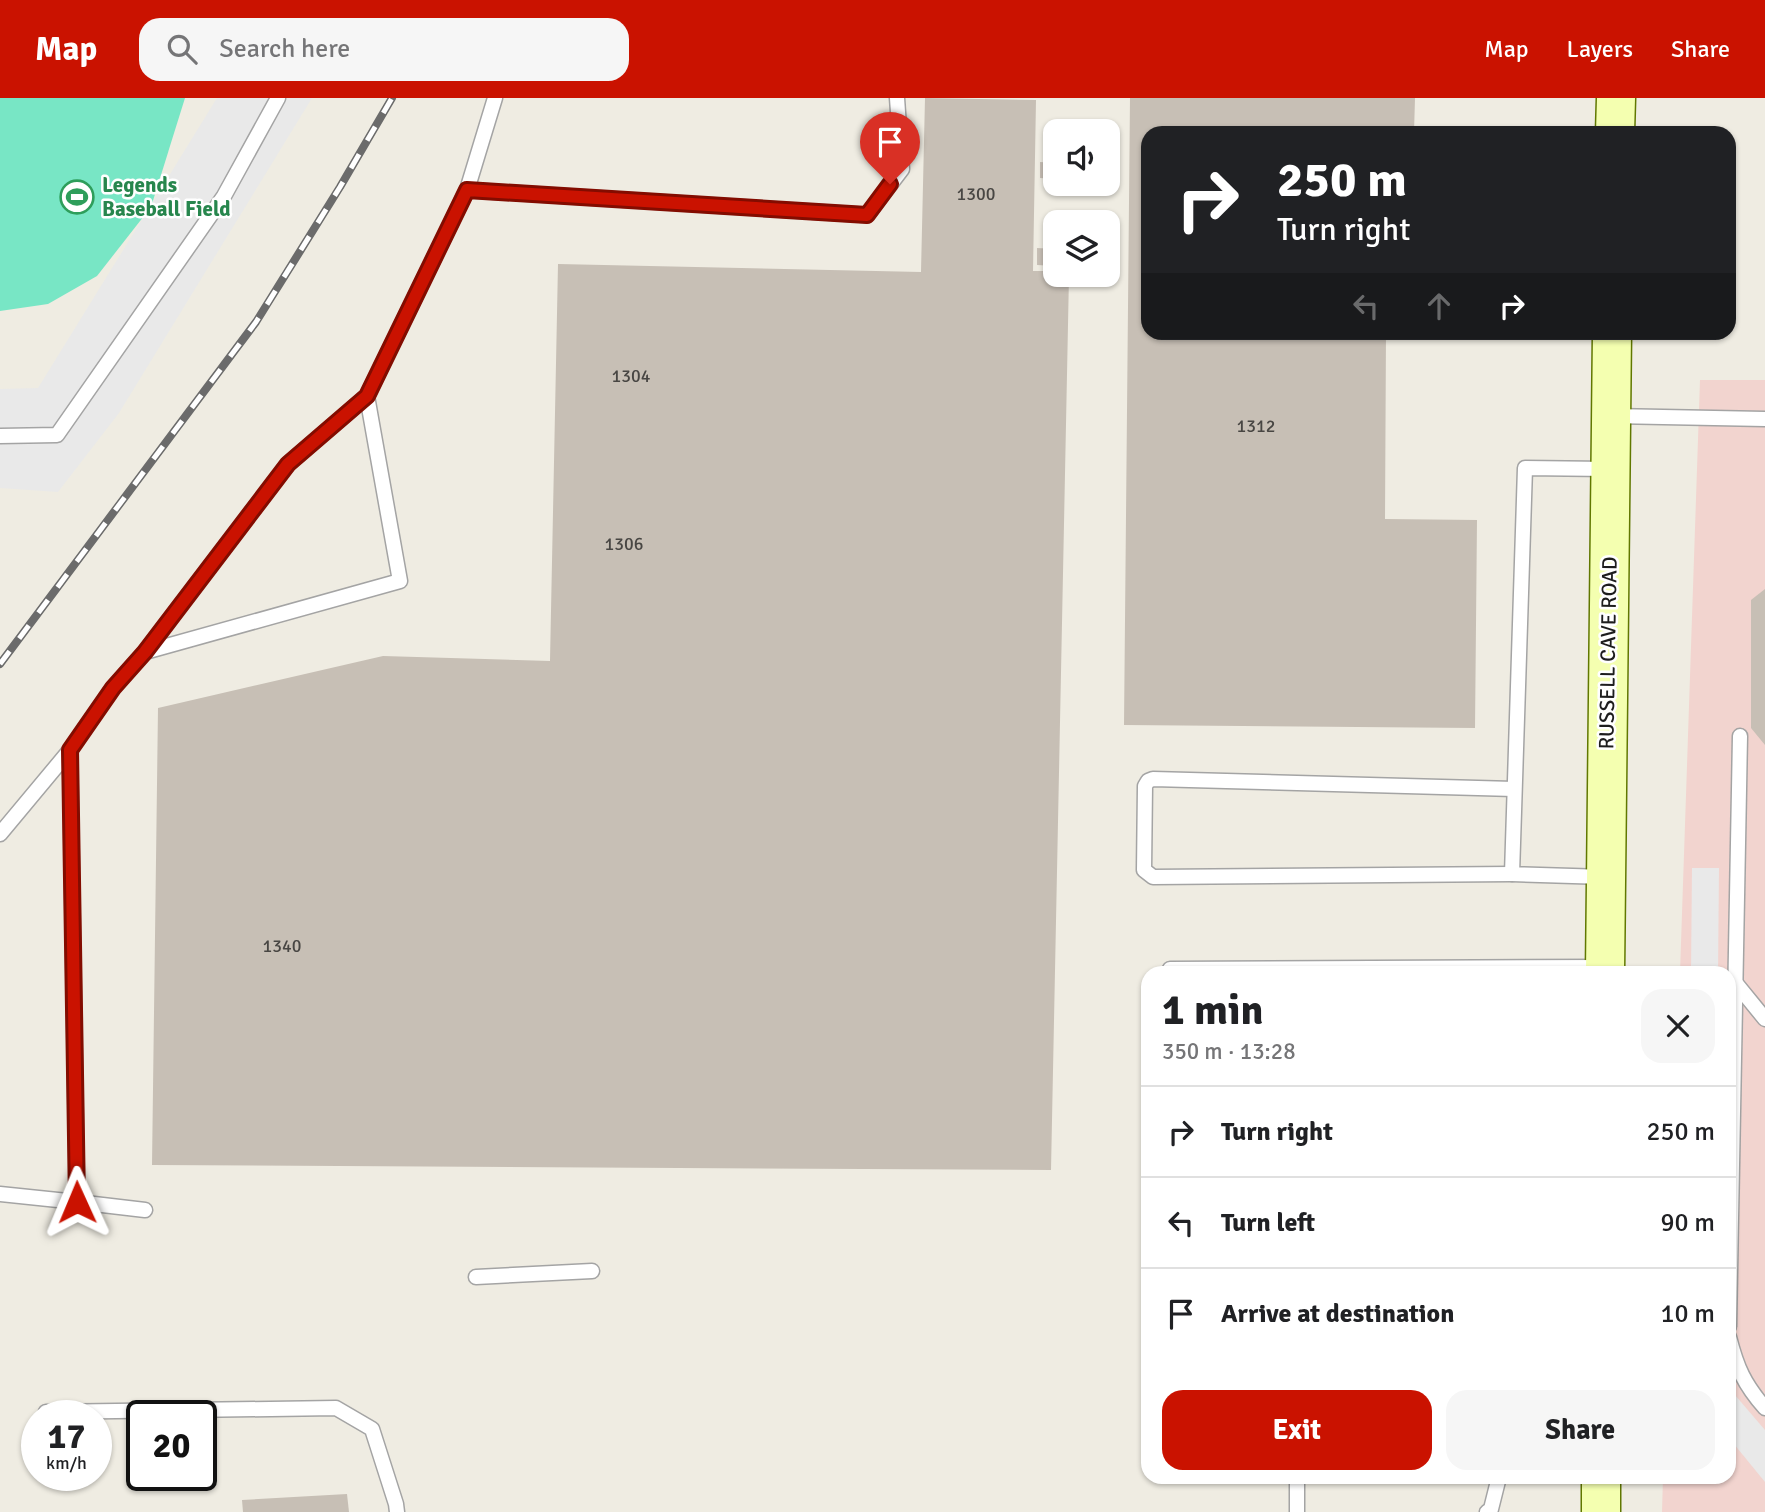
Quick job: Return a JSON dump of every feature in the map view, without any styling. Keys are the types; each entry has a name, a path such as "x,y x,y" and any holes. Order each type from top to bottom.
{"street":[{"path":"1615,126 1616,98"},
{"name":"RUSSELL CAVE ROAD","path":"1605,966 1612,340"},
{"path":"1601,1484 1601,1512"}],"lane":[{"path":"0,436 57,435 224,197 278,98"},
{"path":"0,834 70,750 113,688 145,652 288,464 367,396 467,190 495,98"},
{"path":"467,190 867,215 902,169 897,98"},
{"path":"145,652 400,581 367,396"},
{"path":"1610,416 1765,419"},
{"path":"1512,874 1525,468 1610,468"},
{"path":"1734,966 1740,736"},
{"path":"70,750 77,1202"},
{"path":"1514,789 1153,779 1148,781 1146,786 1144,870 1153,877 1512,874 1606,877"},
{"path":"1736,983 1765,1019"},
{"path":"0,1194 145,1210"},
{"path":"476,1277 592,1271"},
{"path":"1736,1366 1765,1408"},
{"path":"112,1411 335,1408 372,1429 397,1512"},
{"path":"1297,1484 1297,1512"},
{"path":"1487,1512 1491,1509 1497,1484"}],"shaded area":[{"path":"217,98 312,98 119,413 58,492 0,488 0,389 38,388"},
{"path":"1700,380 1765,380 1765,1512 1662,1512 1663,1484 1736,1484 1736,966 1680,966"},
{"path":"1692,868 1719,868 1718,966 1691,966"},
{"path":"1736,1396 1765,1430 1765,1482 1736,1447"}],"green space":[{"name":"Legends Baseball Field","path":"0,98 185,98 151,207 97,276 48,304 0,311"}],"building":[{"path":"925,98 1036,100 1033,271 1043,271 1043,287 1069,287 1051,1170 152,1165 158,708 383,656 550,661 558,264 921,272"},
{"path":"1130,98 1415,98 1414,126 1141,126 1141,340 1386,340 1385,519 1477,520 1475,728 1124,725"},
{"path":"1040,162 1043,162 1043,178 1040,178"},
{"path":"1037,248 1043,248 1043,265 1037,265"},
{"path":"1765,589 1765,745 1751,728 1751,600"},
{"path":"347,1494 349,1512 243,1512 242,1500"}],"railway":[{"path":"0,664 256,322 392,98"}],"place":[{"name":"Legends Baseball Field","path":"77,197"}],"route":[{"path":"77,1202 70,750 113,688 145,652 288,464 367,396 467,190 867,215 890,184"}]}
